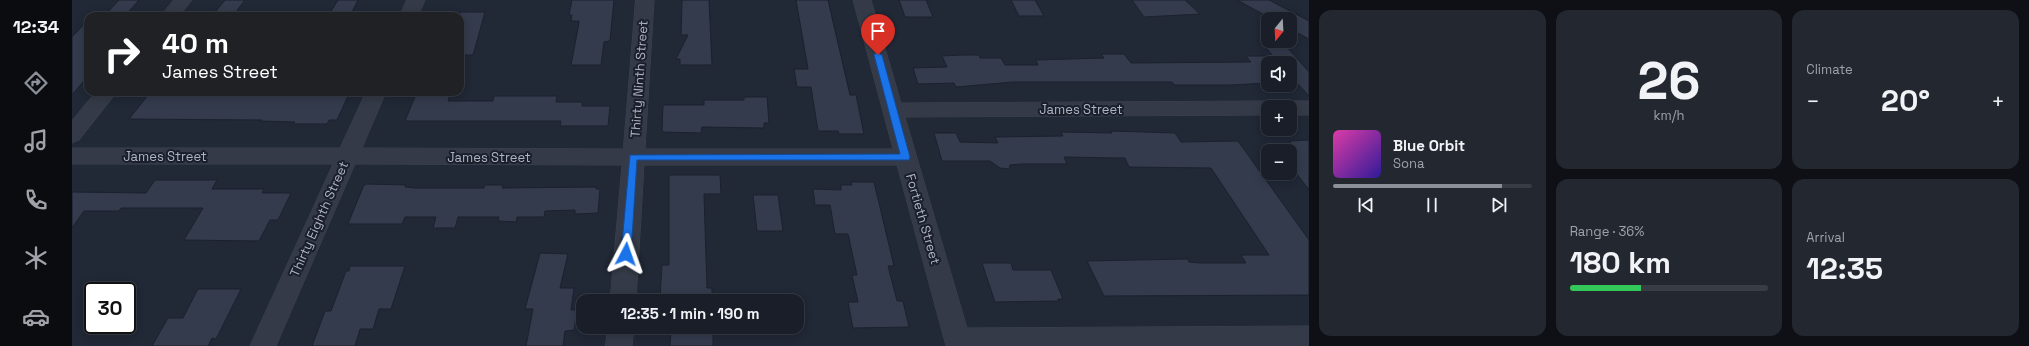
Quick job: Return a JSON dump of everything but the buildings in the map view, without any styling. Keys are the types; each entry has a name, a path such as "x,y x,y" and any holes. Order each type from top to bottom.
{"street":[{"path":"173,12 183,0"},
{"path":"411,12 416,0"},
{"name":"Thirty Ninth Street","path":"623,294 645,0"},
{"name":"Fortieth Street","path":"862,0 958,343"},
{"path":"72,135 104,96"},
{"name":"Thirty Eighth Street","path":"263,346 374,96"},
{"name":"James Street","path":"894,110 1261,108"},
{"path":"1297,108 1309,108"},
{"name":"James Street","path":"72,156 906,157"},
{"path":"619,346 620,334"},
{"path":"958,343 1309,338"}],"route":[{"path":"626,254 633,157 906,157 878,55"}]}
